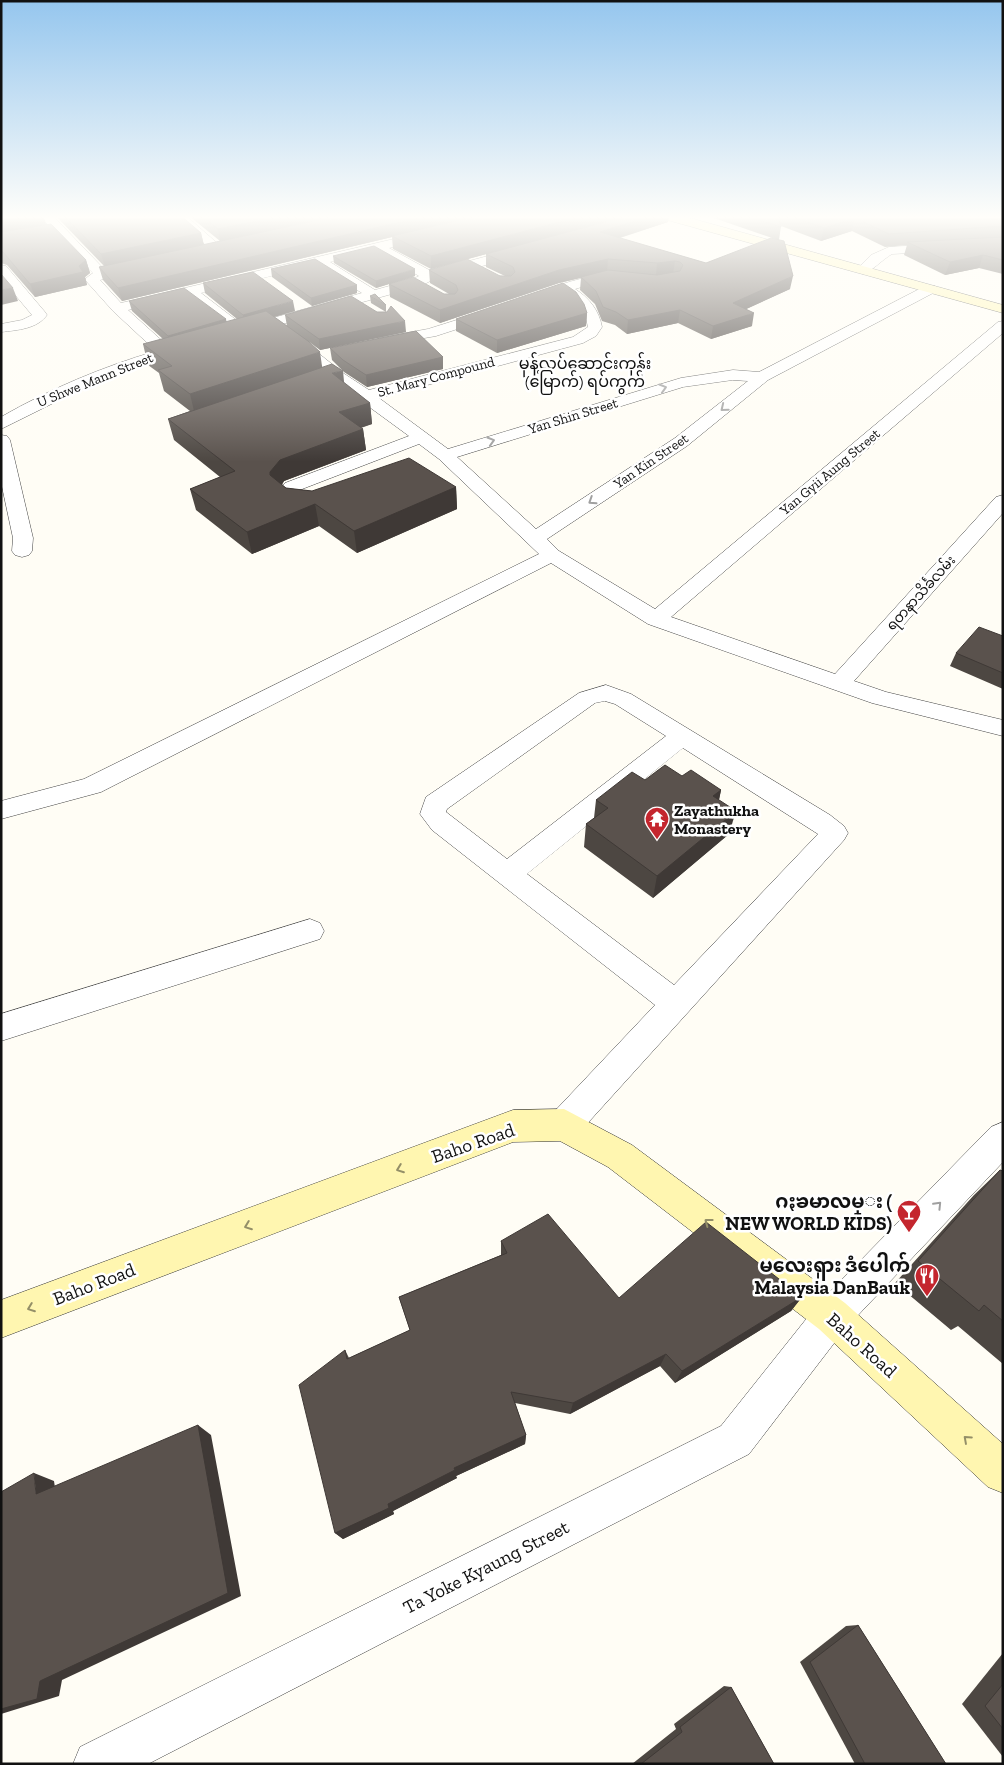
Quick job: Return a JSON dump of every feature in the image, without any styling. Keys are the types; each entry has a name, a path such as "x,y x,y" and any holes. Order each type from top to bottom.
{"main road":[{"path":"961,297 1003,309"},
{"name":"Baho Road","path":"1,1319 513,1126 564,1126 620,1156 832,1316 1003,1472"}],"street":[{"path":"1,328 36,320 40,315 25,297"},
{"path":"108,297 166,353"},
{"path":"118,308 163,297"},
{"path":"198,297 242,331"},
{"path":"223,336 364,297"},
{"path":"520,303 537,297"},
{"name":"St. Mary Compound","path":"366,396 578,340 591,333 596,326 584,301 578,297"},
{"name":"Yan Kin Street","path":"534,539 681,442 762,377 914,297"},
{"path":"353,300 368,309"},
{"path":"294,302 309,312"},
{"path":"372,344 431,333 502,309"},
{"path":"271,323 316,357 337,376 421,437 441,459 552,555 656,619 880,698 1003,728"},
{"name":"Yan Gyii Aung Street","path":"656,619 1003,325"},
{"name":"U Shwe Mann Street","path":"1,424 31,406 89,381 195,344"},
{"path":"316,357 335,353"},
{"path":"319,383 337,376"},
{"name":"Yan Shin Street","path":"441,459 681,383 733,376 762,377"},
{"path":"330,500 315,506 297,504 285,495 291,487 421,437"},
{"path":"1,440 24,538 22,551"},
{"name":"ရတနာသိင်္ခလမ်း","path":"839,684 1003,501"},
{"path":"1,810 92,786 552,555"},
{"path":"564,1126 835,833 821,822 623,699 606,693 587,698 435,804 434,814 441,822 676,1004"},
{"path":"508,874 682,736"},
{"path":"1,1028 310,931"},
{"name":"Ta Yoke Kyaung Street","path":"97,1764 735,1440 832,1316 1003,1138"}],"building":[{"path":"144,297 197,297 226,319 168,336 129,301"},
{"path":"221,297 288,297 293,301 243,315"},
{"path":"346,297 353,297 377,312 387,312 391,306 405,321 319,339 285,315"},
{"path":"372,297 378,297 386,305"},
{"path":"415,297 478,297 440,310"},
{"path":"520,297 580,297 587,313 497,340 456,319"},
{"path":"599,297 746,297 733,303 754,313 713,326 680,310 628,320 616,312 603,307"},
{"path":"266,311 308,341 320,352 190,394 158,370 172,366 143,344"},
{"path":"416,331 443,357 366,375 343,360 330,348"},
{"path":"332,364 343,371 332,373 370,403 339,412 363,429 280,460 270,472 270,475 286,488 312,491 409,458 456,487 354,531 315,504 247,532 190,489 235,471 168,419"},
{"path":"979,627 1003,636 1003,673 956,653"},
{"name":"Zayathukha Monastery","path":"665,765 682,776 691,770 721,790 713,796 736,811 657,876 586,824 608,808 596,800 632,772 645,780"},
{"path":"1000,1170 1003,1171 1003,1321 984,1305 979,1311 918,1261"},
{"path":"548,1214 619,1298 706,1222 802,1297 682,1371 666,1354 573,1403 511,1392 526,1435 454,1468 455,1470 388,1504 389,1508 335,1533 299,1385 345,1350 347,1359 410,1330 399,1297 507,1253 501,1241"},
{"path":"198,1425 228,1593 40,1681 37,1699 1,1709 1,1492 34,1473 36,1494"},
{"path":"858,1625 946,1764 865,1764 810,1662"},
{"path":"1003,1684 1003,1729 985,1706"},
{"path":"731,1687 774,1764 641,1764 682,1732 680,1727"}],"place":[{"name":"Zayathukha Monastery","path":"657,840"},
{"name":"ဂႏၶမာလမ္း ( NEW WORLD KIDS)","path":"909,1233"},
{"name":"မလေးရှား ဒံပေါက် Malaysia DanBauk","path":"927,1297"}],"district":[{"name":"မုန့်လုပ်ဆောင်းကုန်း (မြောက်) ရပ်ကွက်","path":"585,372"}]}
